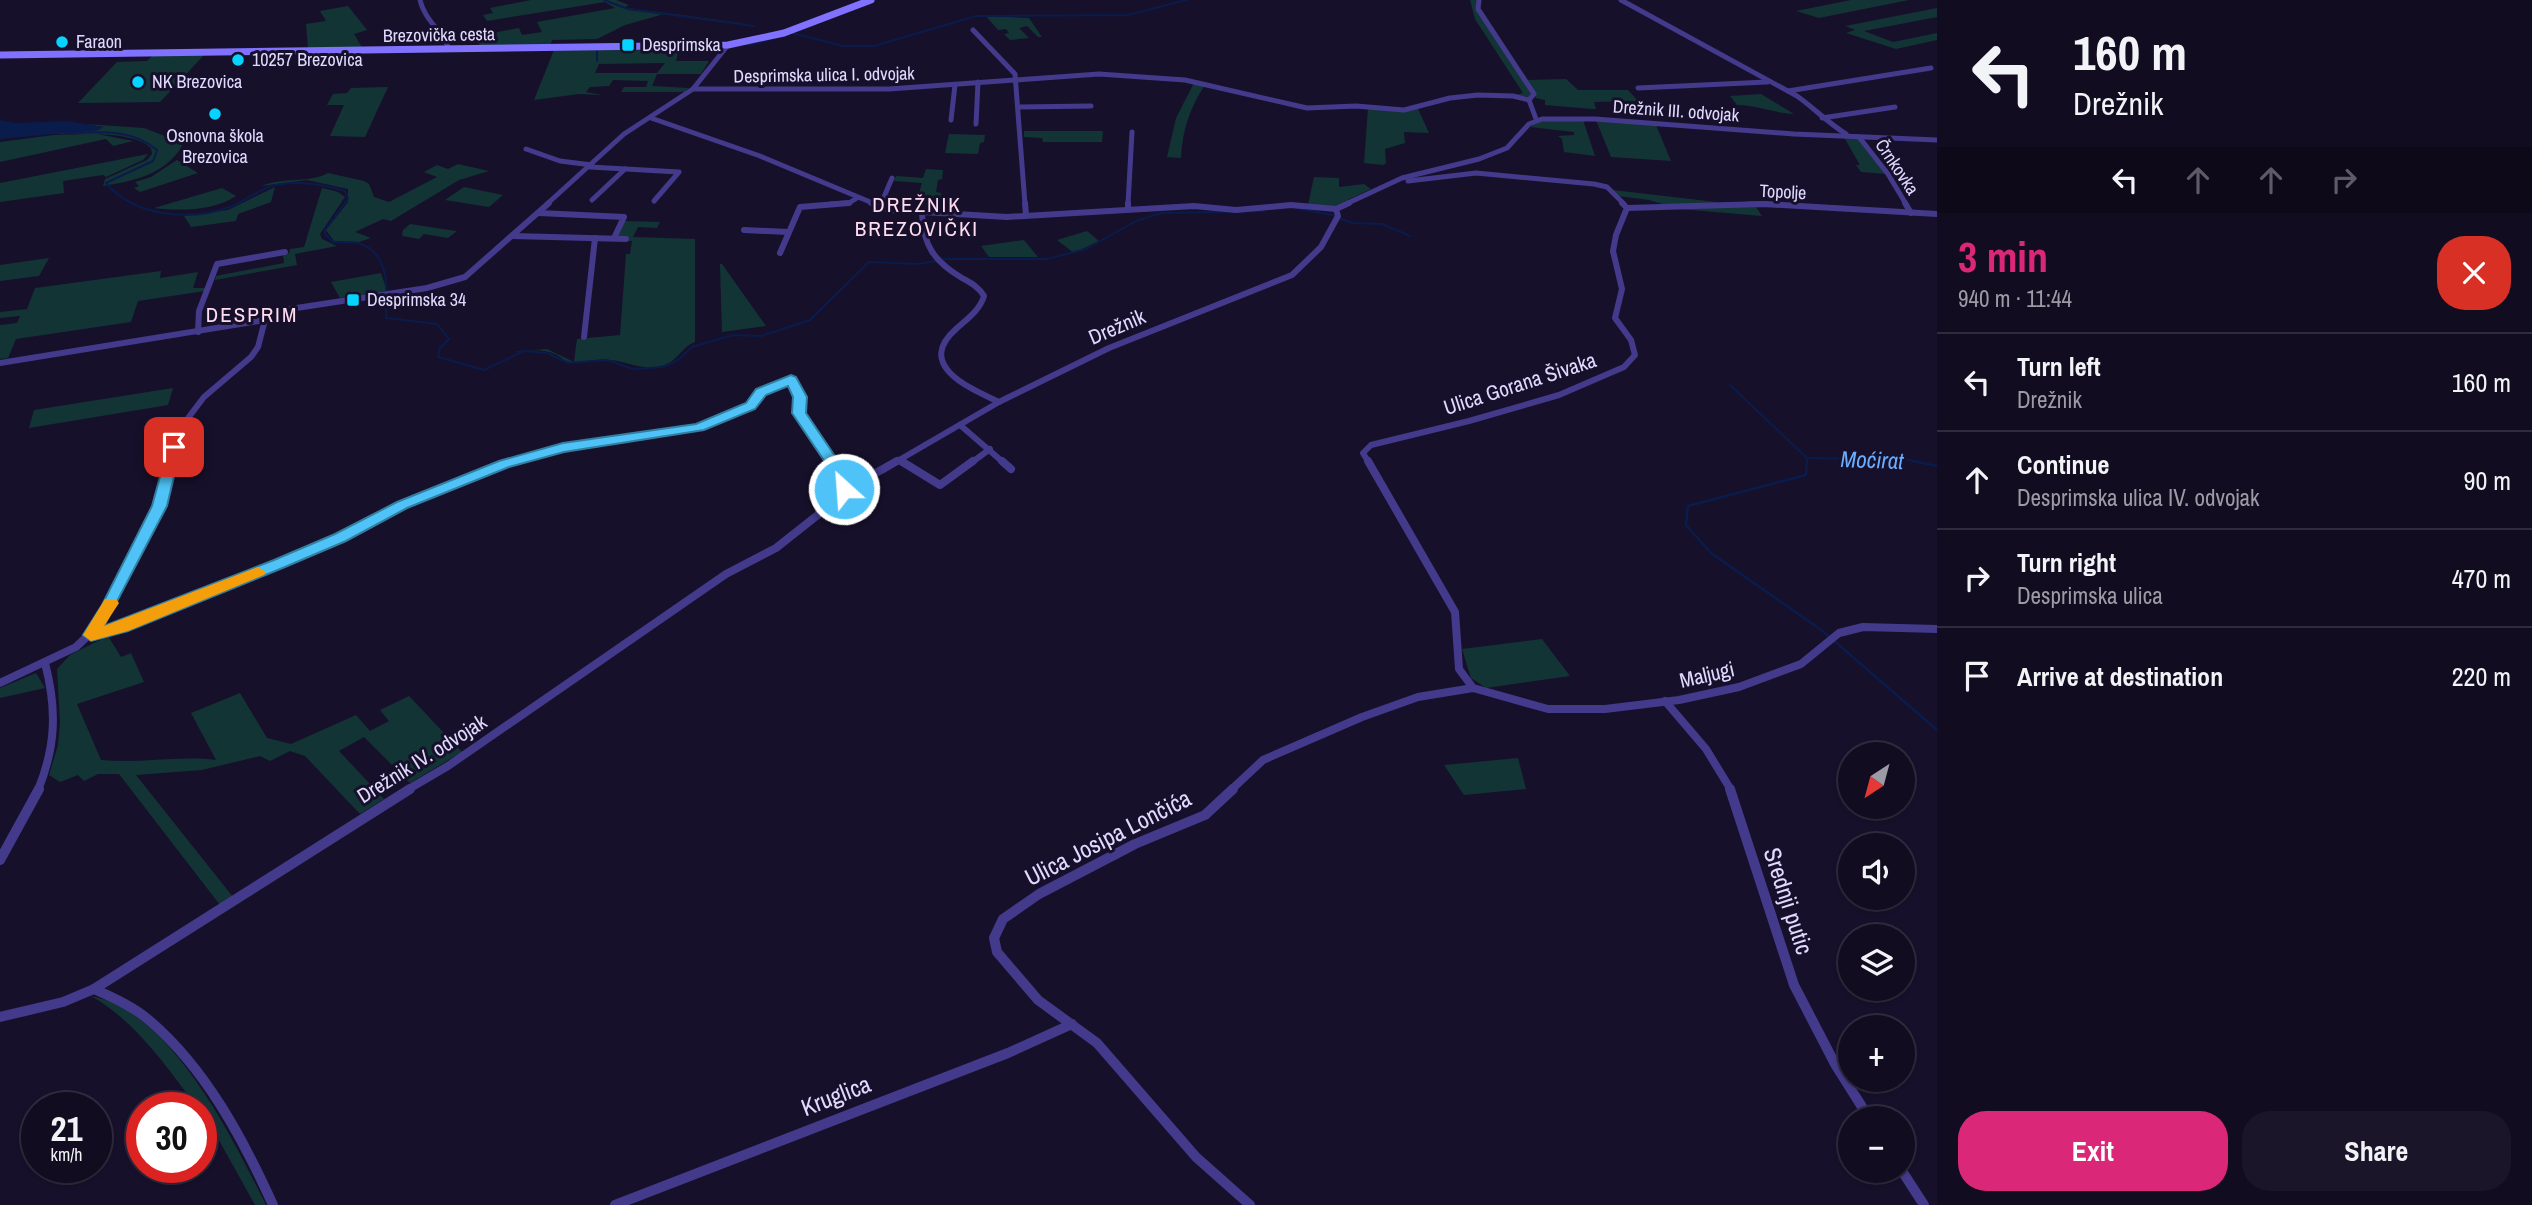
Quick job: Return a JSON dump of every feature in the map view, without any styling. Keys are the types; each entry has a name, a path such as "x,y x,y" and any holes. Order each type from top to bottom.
{"main road":[{"name":"Brezovička cesta","path":"0,55 728,45 784,33 870,0"}],"street":[{"path":"420,0 421,7 443,34 449,49"},
{"path":"651,118 768,159 880,207 922,214 1007,217 1194,206 1236,210 1291,205 1337,215 1394,181 1479,159 1511,145 1536,120 1529,100 1534,94 1478,9 1479,0"},
{"name":"Drežnik III. odvojak","path":"1621,0 1806,101 1822,118 1849,136"},
{"path":"972,30 1015,74 1026,215"},
{"path":"0,363 265,320 290,309 435,287 465,277 624,134 692,89 728,45"},
{"path":"1788,91 1931,68"},
{"name":"Desprimska ulica I. odvojak","path":"692,89 819,91 955,85 1099,74 1165,77 1218,86 1307,108 1356,106 1404,110 1450,98 1478,95 1513,96 1529,100"},
{"path":"976,124 978,82"},
{"name":"Drežnik III. odvojak","path":"1638,88 1767,82"},
{"path":"951,120 955,85"},
{"path":"1019,107 1091,106"},
{"path":"1822,118 1895,107"},
{"name":"Drežnik III. odvojak","path":"1536,120 1595,119 1937,141"},
{"path":"1128,209 1132,132"},
{"name":"Črnkovka","path":"1859,137 1888,174 1911,213"},
{"path":"526,149 560,161 591,166 679,172 654,201"},
{"path":"592,200 625,169"},
{"path":"1394,181 1476,173 1594,184 1607,187 1627,208"},
{"path":"880,207 892,178"},
{"path":"780,253 800,207 849,203 857,198"},
{"name":"Topolje","path":"1627,208 1763,204 1937,214"},
{"name":"Ulica Gorana Šivaka","path":"1473,688 1460,669 1455,612 1363,453 1371,445 1507,411 1585,385 1619,370 1632,360 1635,354 1632,341 1615,317 1622,289 1613,251 1616,235 1627,208"},
{"path":"539,213 624,217 614,238"},
{"path":"922,214 926,250 940,265 976,286 984,296 981,305 942,344 940,356 944,366 961,384 999,402"},
{"name":"Drežnik","path":"862,480 999,402 1109,348 1292,275 1321,247 1337,215"},
{"path":"744,230 788,232"},
{"path":"513,236 626,239"},
{"path":"584,337 595,238"},
{"path":"198,332 199,311 218,264 285,252"},
{"path":"0,683 76,647 91,635 110,605 159,506 179,430 204,397 251,357 258,346 265,320"},
{"path":"91,635 122,627 279,564 340,537 392,509 514,461 563,447 699,428 750,406 761,392 791,379 800,397 799,413 842,477 843,495"},
{"path":"960,425 1011,469"},
{"path":"899,460 940,485 990,449"},
{"path":"842,477 862,480"},
{"name":"Drežnik IV. odvojak","path":"0,1017 63,1002 94,989 357,820 448,766 726,574 776,548 862,480"},
{"name":"Maljugi","path":"1473,688 1548,709 1605,709 1739,687 1801,664 1839,633 1863,627 1937,629"},
{"path":"0,860 24,821 53,746 53,695 45,663"},
{"name":"Ulica Josipa Lončića","path":"1250,1205 1196,1157 1097,1043 1038,1000 997,951 994,937 1003,919 1039,894 1135,844 1205,815 1263,760 1362,717 1407,701 1473,688"},
{"name":"Srednji putic","path":"1665,701 1706,749 1733,794 1758,880 1794,985 1835,1064 1861,1106"},
{"path":"94,989 121,1000 149,1020 171,1041 246,1152 273,1205"},
{"name":"Kruglica","path":"615,1205 1008,1053 1072,1024"},
{"path":"1910,1183 1924,1205"}],"green space":[{"path":"531,0 616,0 629,5 625,7 628,8 757,25 664,14 625,25 597,39 552,40 550,47 480,47 476,36 519,28 522,35 542,32 537,22 615,8 605,2 487,21 483,15 493,13 490,8"},
{"path":"1470,0 1477,0 1483,19 1529,89 1529,97 1516,95 1523,93 1475,19"},
{"path":"1851,0 1909,0 1819,18 1796,11"},
{"path":"348,6 367,30 354,34 363,49 308,49 306,24 326,21 320,11"},
{"path":"1937,8 1937,17 1864,31 1893,42 1937,33 1937,40 1896,49 1846,33 1855,30 1845,26"},
{"path":"986,16 1029,18 1042,37 1038,37 1027,26 1019,28 1029,38 1010,40 1004,34 1009,33 1006,29 998,30"},
{"path":"679,48 676,61 709,61 701,74 657,74 652,86 689,88 684,92 621,92 624,87 646,87 648,81 613,80 609,86 590,87 586,92 602,95 579,94 534,100 554,50","holes":["665,63 657,73 595,73 599,64"]},
{"name":"NK Brezovica","path":"153,55 204,55 160,102 78,103 117,62 147,61"},
{"path":"1566,79 1578,90 1628,90 1638,101 1594,102 1596,109 1545,105 1545,100 1536,98 1527,80"},
{"path":"1194,83 1205,85 1188,120 1181,158 1167,157 1176,118"},
{"path":"388,87 365,137 330,136 344,105 327,105 333,94 347,93 351,88"},
{"path":"1761,94 1794,114 1737,105 1730,96"},
{"path":"1368,108 1418,109 1429,133 1404,132 1405,143 1385,149 1386,163 1364,163"},
{"path":"1542,120 1583,120 1595,156 1564,152 1562,139 1558,136 1574,135 1574,132 1530,127"},
{"path":"1596,120 1656,125 1671,161 1611,157"},
{"path":"85,124 144,128 180,142 182,146 167,164 157,170 137,179 103,186 105,179 147,160 152,154 151,148 133,139 97,134 133,141 113,146 106,139 0,162 0,142 54,135 88,135 52,134 98,130 102,127"},
{"path":"1024,131 1103,131 1102,142 1043,142 1042,138 1024,137"},
{"path":"949,134 985,135 978,154 945,153"},
{"path":"1844,137 1858,137 1886,174 1861,172 1856,165 1860,165"},
{"path":"148,154 143,160 106,177 103,175 63,181 64,193 0,202 0,183"},
{"path":"177,160 198,173 140,192 134,188 139,186 135,182 151,177"},
{"path":"458,164 489,171 459,180 391,221 383,219 355,232 371,238 359,242 334,241 326,230 348,202 348,189 307,180 261,186 328,173 364,181 369,184 374,197 389,202 437,177 424,172 437,165 448,169"},
{"path":"926,169 943,170 936,192 941,193 941,198 918,197 922,183 894,181 896,176 923,178"},
{"path":"1314,177 1339,178 1339,187 1364,184 1371,189 1333,207 1308,205"},
{"path":"275,187 271,202 238,214 236,221 191,227 184,216 228,210"},
{"path":"464,187 503,195 489,207 445,200"},
{"path":"222,188 236,196 207,207 175,210 154,208"},
{"path":"322,188 338,192 345,197 320,234 322,239 337,246 295,254 297,265 215,280 216,276 284,263 283,254 289,253 290,249 304,247"},
{"path":"1613,190 1716,202 1729,206 1756,207 1762,216 1680,209 1649,200 1618,196"},
{"path":"624,221 660,222 657,228 638,227 633,237 695,239 695,342 672,361 661,366 641,367 604,360 574,362 577,339 620,335 626,254 630,254 632,241 628,241 628,237 616,237"},
{"path":"410,224 457,231 448,238 424,234 419,239 402,236 403,230"},
{"path":"1087,231 1099,241 1074,253 1057,240"},
{"path":"1024,240 1038,257 989,257 981,246"},
{"path":"49,258 39,276 0,281 0,265"},
{"path":"722,264 766,326 722,332"},
{"path":"161,271 160,278 198,272 193,288 206,288 205,291 138,301 131,322 16,339 8,358 0,359 0,325 17,323 20,316 0,318 0,312 27,309 35,288"},
{"path":"381,273 387,291 340,298 331,282"},
{"path":"547,349 574,362 565,361 552,353 535,350"},
{"path":"173,388 168,405 29,428 34,410"},
{"path":"108,636 121,657 131,653 144,682 77,704 101,760 216,760 191,713 240,693 267,738 291,744 356,715 370,731 389,721 380,710 409,696 462,752 410,783 364,737 339,751 384,799 360,814 305,756 290,751 270,761 260,756 202,770 136,775 233,897 220,905 119,774 98,774 84,781 78,775 60,782 49,775 58,745 60,723 57,669 70,655"},
{"path":"1542,639 1570,676 1486,688 1471,678 1462,649"},
{"path":"36,673 45,688 0,698 0,688"},
{"path":"1518,758 1526,789 1464,795 1444,765"},
{"path":"91,996 120,1006 147,1025 173,1051 203,1092 185,1092 150,1046 107,1006"},
{"path":"217,1113 266,1205 255,1205 217,1137"}],"water":[{"path":"0,120 16,123 67,121 104,127 98,130 0,139"}],"waterway":[{"path":"604,0 628,9 754,26"},
{"path":"792,33 843,46 874,46 976,16 1128,15 1186,0"},
{"path":"749,45 769,40"},
{"path":"597,50 597,61"},
{"path":"65,133 102,132 125,135 137,138 157,150 153,161 106,183 132,203 164,213 182,215 216,211 237,204 269,187 284,184 328,186 345,191 348,199 325,230 325,234 333,242 361,244 371,249 378,257 385,275 386,318 437,324 449,339 440,348 438,357 484,370 524,351 547,353 568,363 607,360 633,369 663,367 678,360 692,347 733,335 761,336 810,320 869,262 917,264 936,261"},
{"path":"1295,208 1332,215 1352,223 1382,224 1410,236"},
{"path":"942,259 1047,259 1086,249 1136,221 1161,213 1264,211"},
{"path":"1730,385 1807,458 1807,461"},
{"name":"Moćirat","path":"1808,458 1916,462"},
{"path":"1807,461 1806,475 1688,506 1686,525 1711,553 1824,632 1937,730"},
{"name":"Moćirat","path":"1916,462 1937,466"},
{"name":"Moćirat","path":"1916,462 1922,463"}],"slow traffic":[{"path":"111,603 91,635 122,627 258,572"}],"place":[{"name":"Faraon","path":"62,42"},
{"name":"Desprimska","path":"628,45"},
{"name":"10257 Brezovica","path":"238,60"},
{"name":"NK Brezovica","path":"138,82"},
{"name":"Osnovna škola Brezovica","path":"215,114"},
{"name":"Desprimska 34","path":"353,300"}],"district":[{"name":"DREŽNIK BREZOVIČKI","path":"917,217"},
{"name":"DESPRIM","path":"252,315"}],"route":[{"path":"174,447 159,506 110,605 91,635 122,627 279,564 402,505 504,464 563,447 699,428 750,406 761,392 791,379 800,397 799,413 842,477 844,489"}]}
